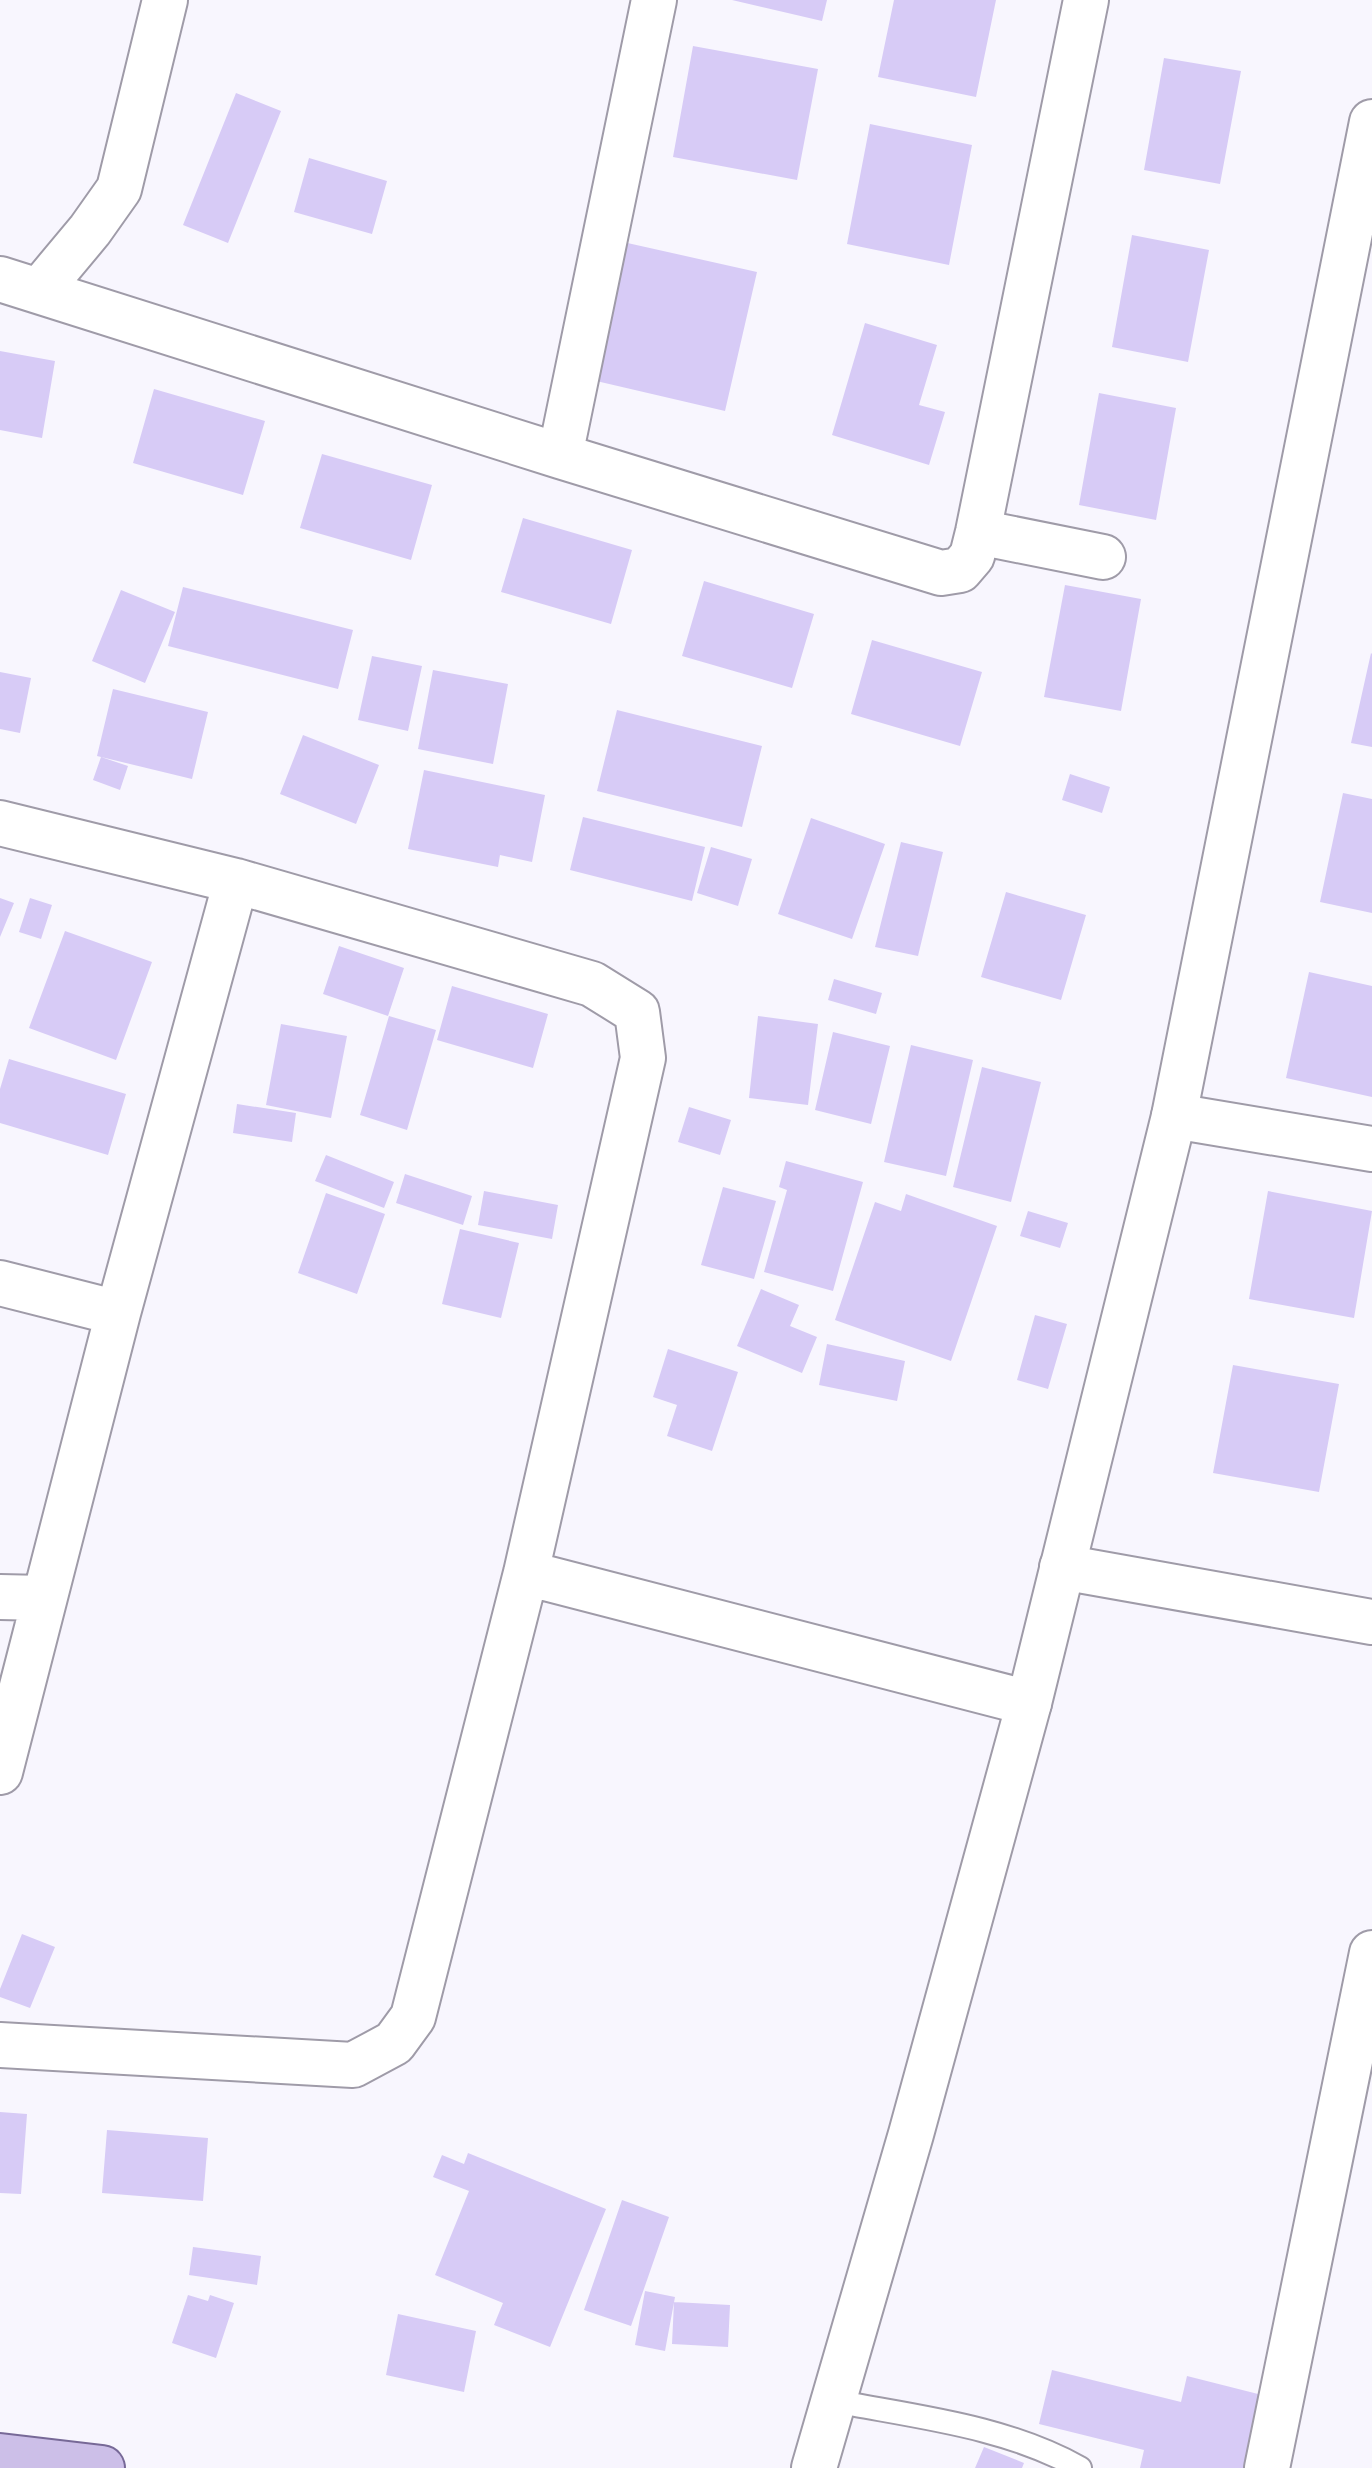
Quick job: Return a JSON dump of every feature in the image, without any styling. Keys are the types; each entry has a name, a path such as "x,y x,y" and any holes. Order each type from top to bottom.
{"main road":[{"path":"0,2456 102,2468"}],"street":[{"path":"20,284 90,230 119,189 165,0"},
{"path":"560,456 654,0"},
{"path":"20,284 560,456 941,573 960,570 972,556 978,532 1086,0"},
{"path":"814,2468 911,2134 1029,1703 1174,1116 1372,122"},
{"path":"978,532 1103,557"},
{"path":"0,823 236,881 592,984 637,1012 643,1058 526,1573 413,2017 394,2043 353,2065 0,2045"},
{"path":"0,1772 118,1313 236,881"},
{"path":"1174,1116 1372,1149"},
{"path":"0,1283 118,1313"},
{"path":"1062,1567 1372,1622"},
{"path":"526,1573 1029,1703"},
{"path":"0,1597 44,1598"},
{"path":"1267,2468 1372,1953"}],"lane":[{"path":"834,2401 1001,2434 1045,2449 1080,2468"}],"building":[{"path":"732,0 827,0 822,21"},
{"path":"894,0 996,0 976,97 878,77"},
{"path":"693,46 818,69 797,180 673,157"},
{"path":"1164,58 1241,71 1220,184 1144,170"},
{"path":"236,93 281,111 228,243 183,225"},
{"path":"870,124 972,145 949,265 847,244"},
{"path":"309,158 387,181 372,234 294,212"},
{"path":"1132,235 1209,250 1188,362 1112,347"},
{"path":"623,242 757,272 725,411 592,380"},
{"path":"865,323 937,345 919,405 945,412 929,465 832,435"},
{"path":"0,351 55,361 42,438 0,430"},
{"path":"154,389 265,421 243,495 133,463"},
{"path":"1099,393 1176,408 1156,520 1079,505"},
{"path":"322,454 432,485 411,560 300,528"},
{"path":"523,518 632,550 611,624 501,592"},
{"path":"704,581 814,614 792,688 682,656"},
{"path":"1065,585 1141,599 1121,711 1044,697"},
{"path":"183,587 353,630 338,689 168,646"},
{"path":"121,590 175,612 145,683 92,661"},
{"path":"872,640 982,672 960,746 851,714"},
{"path":"1372,654 1372,747 1351,743"},
{"path":"372,656 422,666 408,731 358,720"},
{"path":"433,670 508,684 493,764 418,749"},
{"path":"0,672 31,678 20,733 0,729"},
{"path":"113,689 208,712 192,779 97,756"},
{"path":"617,710 762,746 742,827 597,791"},
{"path":"303,735 379,765 356,824 280,794"},
{"path":"101,757 128,766 120,790 93,780"},
{"path":"424,770 545,795 532,862 500,855 498,867 408,849"},
{"path":"1070,774 1110,787 1102,813 1062,800"},
{"path":"1343,793 1372,799 1372,913 1320,902"},
{"path":"583,817 705,847 692,901 570,870"},
{"path":"811,818 885,844 852,939 778,914"},
{"path":"901,842 943,852 918,956 875,947"},
{"path":"711,847 752,859 738,906 697,893"},
{"path":"1006,892 1086,915 1061,1000 981,977"},
{"path":"0,898 14,903 0,937"},
{"path":"30,898 52,905 41,939 19,932"},
{"path":"65,931 152,962 116,1060 29,1028"},
{"path":"339,946 404,968 388,1016 323,994"},
{"path":"1309,972 1372,986 1372,1097 1286,1078"},
{"path":"834,979 882,993 876,1014 828,1000"},
{"path":"452,986 548,1014 533,1068 437,1040"},
{"path":"389,1016 436,1030 407,1130 360,1115"},
{"path":"758,1016 818,1024 808,1105 749,1098"},
{"path":"281,1024 347,1036 331,1118 266,1105"},
{"path":"833,1032 890,1046 871,1124 815,1110"},
{"path":"911,1045 973,1060 946,1176 884,1162"},
{"path":"9,1059 126,1094 108,1155 0,1123 0,1089"},
{"path":"982,1067 1041,1082 1011,1202 953,1187"},
{"path":"237,1104 296,1113 292,1142 233,1133"},
{"path":"689,1107 731,1120 720,1155 678,1142"},
{"path":"326,1155 394,1182 384,1208 315,1181"},
{"path":"786,1161 863,1182 833,1291 764,1272 787,1190 779,1187"},
{"path":"405,1174 472,1196 463,1225 396,1203"},
{"path":"723,1187 776,1201 754,1279 701,1265"},
{"path":"484,1191 558,1205 552,1239 478,1225"},
{"path":"1268,1191 1372,1211 1354,1318 1249,1299"},
{"path":"326,1193 385,1214 357,1294 298,1273"},
{"path":"906,1194 997,1226 951,1361 835,1320 875,1202 901,1211"},
{"path":"1028,1211 1068,1223 1060,1248 1020,1236"},
{"path":"460,1229 519,1243 501,1318 442,1304"},
{"path":"761,1289 799,1305 790,1326 817,1337 802,1373 737,1346"},
{"path":"1035,1315 1067,1324 1048,1389 1017,1380"},
{"path":"827,1344 905,1361 897,1401 819,1385"},
{"path":"668,1349 738,1372 712,1451 667,1436 677,1405 653,1397"},
{"path":"1233,1365 1339,1384 1319,1492 1213,1473"},
{"path":"22,1934 55,1947 30,2008 0,1997 0,1989"},
{"path":"0,2112 27,2114 21,2194 0,2193"},
{"path":"107,2130 208,2138 203,2201 102,2193"},
{"path":"468,2153 606,2209 550,2347 494,2325 503,2303 435,2275 469,2191 433,2177 442,2155 464,2164"},
{"path":"622,2200 669,2217 631,2326 584,2310"},
{"path":"193,2247 261,2256 257,2285 189,2275"},
{"path":"645,2291 675,2297 665,2351 635,2345"},
{"path":"188,2295 208,2301 210,2295 234,2303 216,2358 172,2343"},
{"path":"674,2302 730,2305 728,2347 672,2344"},
{"path":"398,2314 476,2331 464,2392 386,2375"},
{"path":"1052,2370 1181,2402 1187,2376 1262,2395 1244,2468 1140,2468 1144,2450 1039,2424"},
{"path":"984,2447 1024,2463 1022,2468 975,2468"}]}
